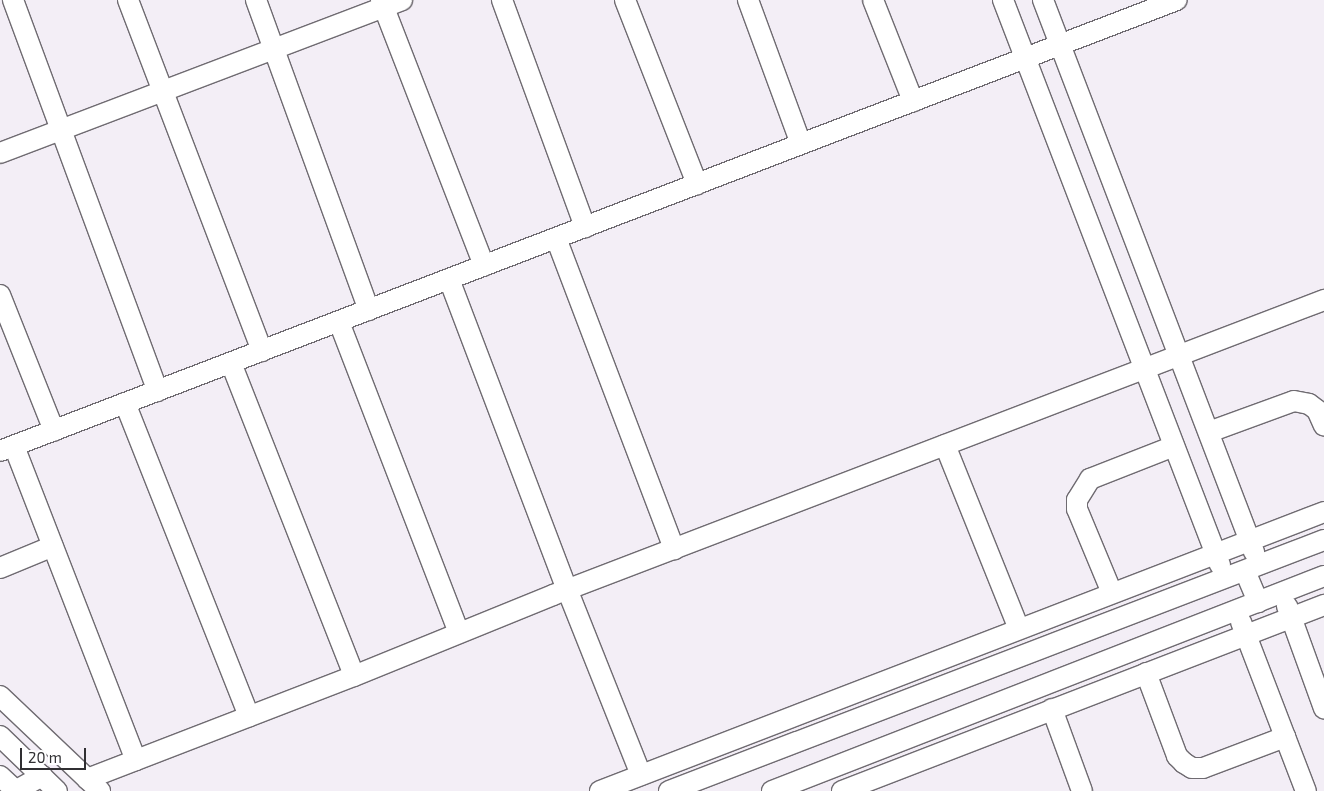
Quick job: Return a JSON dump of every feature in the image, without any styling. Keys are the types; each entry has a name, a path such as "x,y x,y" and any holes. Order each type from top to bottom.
{"street":[{"path":"13,0 158,391"},
{"path":"128,0 262,351"},
{"path":"256,0 369,310"},
{"path":"502,0 585,227"},
{"path":"624,0 697,184"},
{"path":"748,0 801,144"},
{"path":"873,0 913,101"},
{"path":"1003,0 1225,578"},
{"path":"1043,0 1250,540 1252,568 1258,602"},
{"path":"136,760 53,546 7,449 1177,0"},
{"path":"0,153 274,49 389,2 484,266"},
{"path":"556,238 674,549"},
{"path":"449,279 567,589 642,775"},
{"path":"0,295 54,430"},
{"path":"0,696 93,785 136,760 354,676 567,589 1180,357 1324,300"},
{"path":"339,322 459,633"},
{"path":"232,363 354,676"},
{"path":"1209,432 1294,401 1310,404 1317,410 1324,426"},
{"path":"125,403 249,716"},
{"path":"946,445 1019,629"},
{"path":"1112,593 1077,509 1077,500 1090,479 1174,446"},
{"path":"600,791 1324,512"},
{"path":"669,791 1324,540"},
{"path":"0,568 53,546"},
{"path":"772,791 1324,576"},
{"path":"1282,593 1324,708"},
{"path":"842,791 1324,605"},
{"path":"1236,610 1306,791"},
{"path":"1146,673 1177,756 1192,768 1203,768 1285,737"},
{"path":"1052,709 1082,791"},
{"path":"0,736 57,791"},
{"path":"0,776 16,791 42,776"}]}
